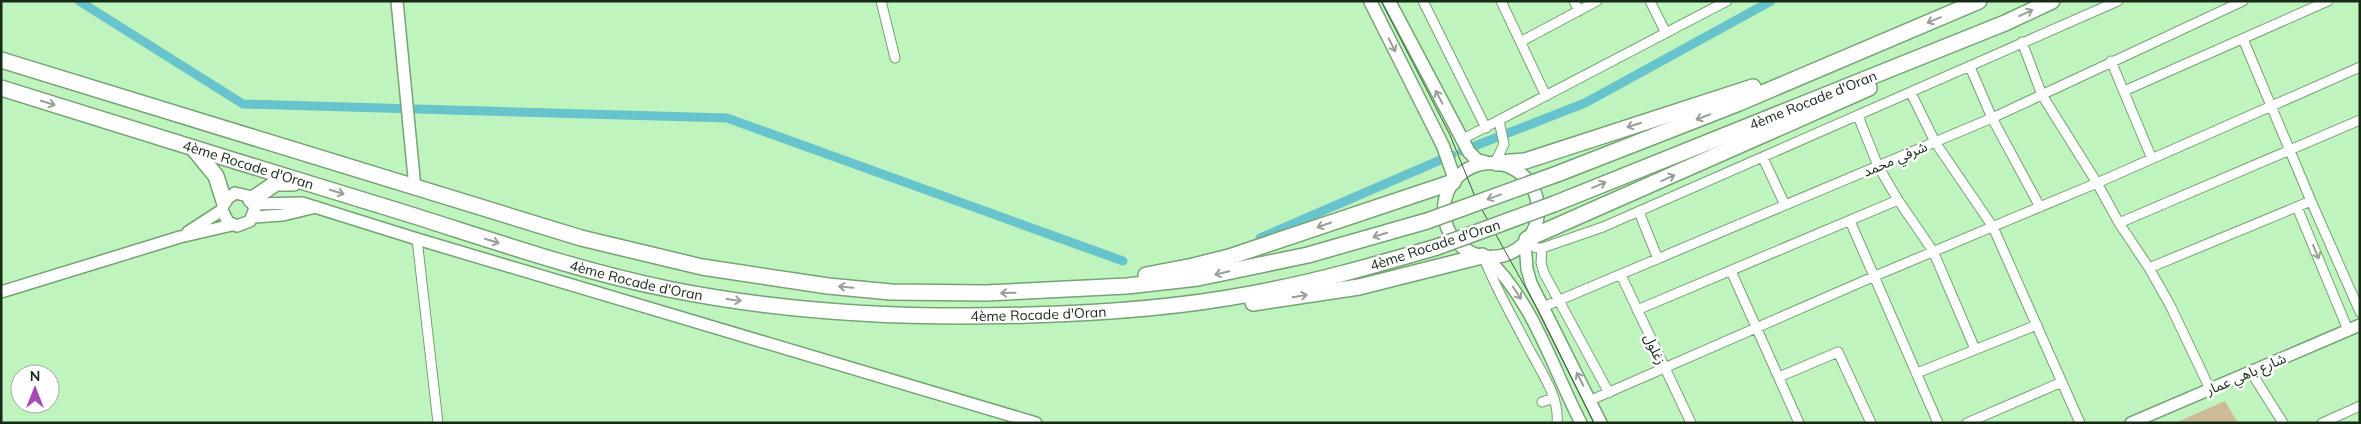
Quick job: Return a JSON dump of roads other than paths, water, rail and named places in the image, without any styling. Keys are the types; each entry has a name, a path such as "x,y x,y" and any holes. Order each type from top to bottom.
{"highway":[{"name":"4ème Rocade d'Oran","path":"1,60 580,238 702,267 771,279 891,292 1033,292 1127,286 1198,278 1308,255 1426,221 1556,174 1831,64 1979,1"},
{"name":"4ème Rocade d'Oran","path":"1,88 632,282 719,298 824,312 889,316 1094,313 1185,305 1252,294 1334,276 1437,248 1554,204 2005,23 2052,1"},
{"path":"1526,241 1829,106 2005,23"},
{"path":"1494,163 1525,161 1806,70 1831,64"},
{"path":"193,148 216,176 223,206"},
{"path":"252,202 276,183 284,181 312,185"},
{"path":"1033,292 1193,266 1247,251 1454,181"},
{"path":"1094,313 1219,308 1299,297 1359,286 1484,256"}],"main road":[{"path":"398,1 415,188"},
{"path":"1370,1 1451,165 1454,181"},
{"path":"1389,1 1469,152 1477,160 1494,163 1518,171 1532,188 1536,198 1537,220 1526,241 1507,254 1484,256 1469,251 1458,243 1450,233 1445,220 1445,201 1454,181 1473,166 1494,163"},
{"path":"180,237 223,206 235,193 244,194 252,202 288,202 318,207 417,240 1036,423"},
{"path":"252,202 252,217"},
{"path":"223,206 225,219 232,225"},
{"path":"1,292 180,237 232,225 242,226 252,217 283,215 318,207"},
{"path":"1526,241 1528,275 1601,423"},
{"path":"1484,256 1506,277 1522,300 1582,423"},
{"name":"شارع باهي عمار","path":"2131,423 2360,325"}],"street":[{"path":"880,1 895,58"},
{"path":"1423,1 1486,128"},
{"path":"1502,1 1546,96"},
{"path":"1574,1 1579,11"},
{"path":"1522,41 1596,1"},
{"path":"1650,1 1666,33"},
{"path":"1526,241 1536,248 1542,248 1603,228 2118,1"},
{"name":"شرفي محمد","path":"1544,307 1992,118 2243,1"},
{"path":"2124,91 2328,1"},
{"path":"1461,140 1726,2"},
{"path":"2243,39 2360,312"},
{"path":"2022,42 2042,95 2097,183 2119,223 2149,268 2170,305 2210,389"},
{"path":"2111,61 2152,158"},
{"path":"1970,67 1992,118 2040,207"},
{"path":"1591,400 1665,370 1875,276 2097,183 2360,67"},
{"path":"1911,93 1935,142 1993,226 2080,423"},
{"path":"1858,116 1878,166 1898,200 1934,251 1975,350"},
{"path":"2119,223 2360,120"},
{"path":"1494,163 1503,149 1504,135 1499,121"},
{"path":"1763,158 1785,205"},
{"path":"1637,310 1898,200"},
{"path":"2149,268 2311,201"},
{"path":"2297,207 2348,330"},
{"path":"1639,212 1658,259"},
{"path":"1850,221 1938,423"},
{"path":"417,240 438,423"},
{"path":"1542,248 1542,270 1557,301 1609,393"},
{"path":"1484,256 1491,276 1554,398 1557,410 1557,423"},
{"path":"1731,271 1799,423"},
{"name":"زغلول","path":"1621,275 1691,423"},
{"path":"1917,373 2037,325"},
{"path":"1779,377 1838,352 1871,423"},
{"path":"2251,372 2283,423"},
{"path":"1967,423 2062,382"},
{"path":"1542,402 1554,398"},
{"path":"2322,423 2360,406"}],"waterway":[{"path":"79,1 243,104 727,118 1123,261"},
{"path":"1462,151 1585,103 1771,1"},
{"path":"1260,238 1452,155"}],"tram line":[{"path":"1381,1 1450,135 1476,199 1538,310 1594,423"}]}
